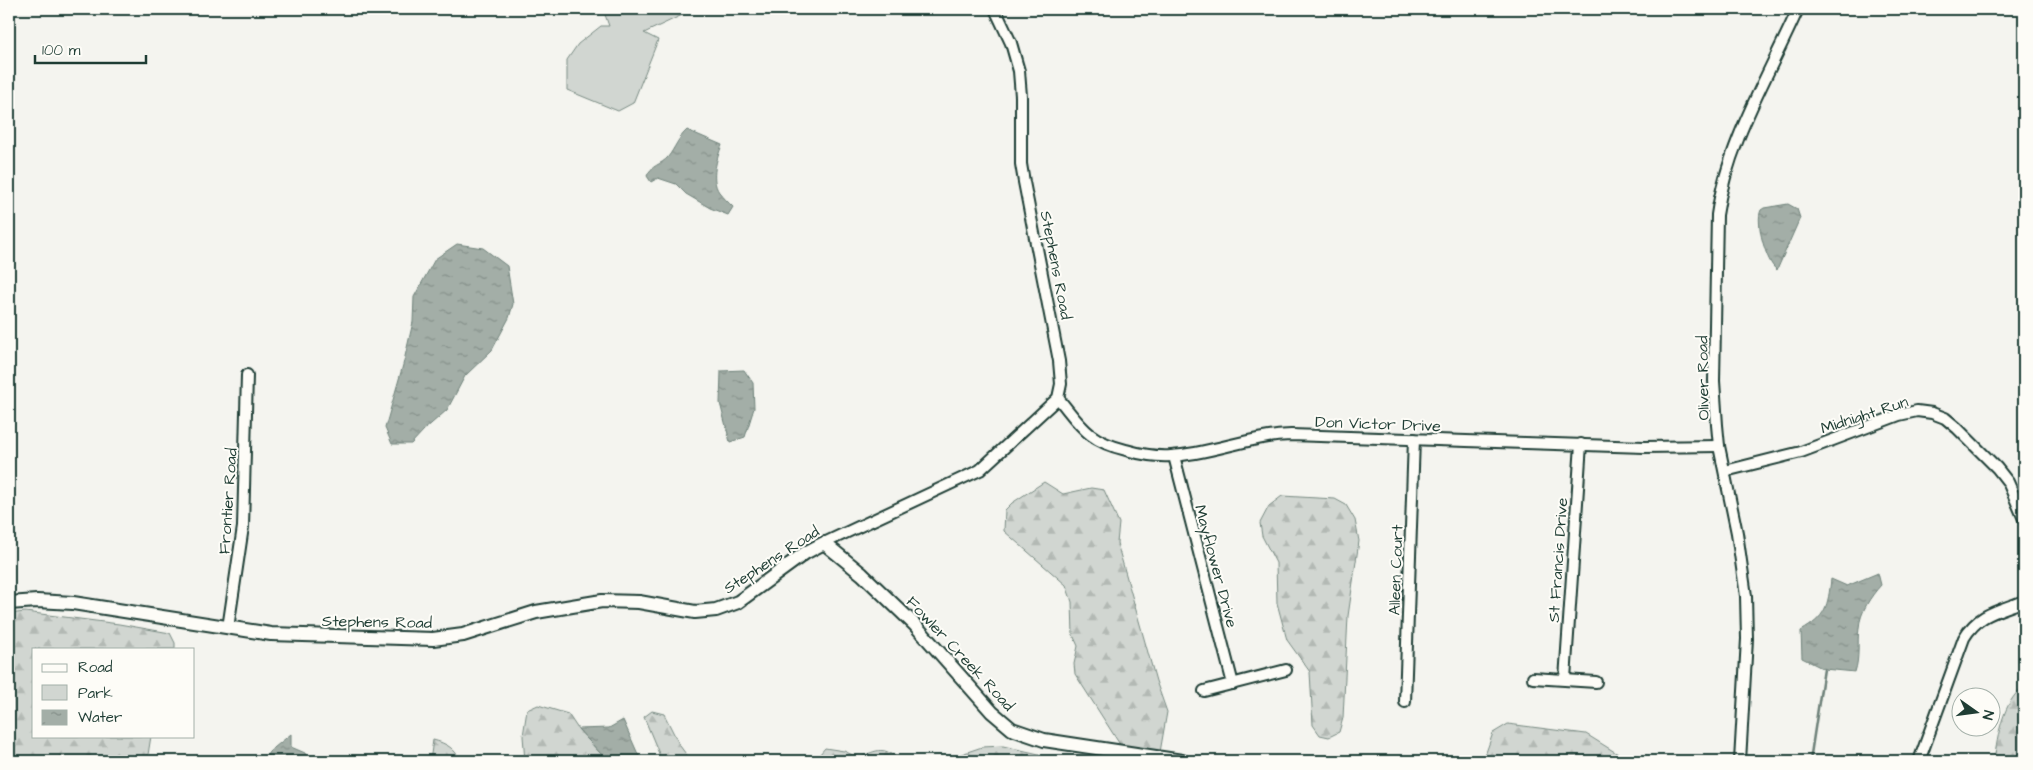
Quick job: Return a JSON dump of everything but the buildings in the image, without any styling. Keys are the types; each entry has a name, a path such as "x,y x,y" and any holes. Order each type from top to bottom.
{"main road":[{"name":"Stephens Road","path":"9,604 37,601 73,603 228,628 288,635 433,639 463,635 536,612 602,601 639,602 704,612 727,607 738,602 805,553 824,543"},
{"name":"Fowler Creek Road","path":"824,543 862,574 915,625 992,712 1012,729 1044,740 1182,761"}],"street":[{"name":"Stephens Road","path":"824,543 980,470 1058,398 1061,384 1059,362 1021,164 1022,96 1019,71 1011,43 995,9"},
{"name":"Oliver Road","path":"1740,761 1747,639 1746,596 1737,533 1719,446 1714,381 1717,303 1716,234 1720,192 1726,172 1744,126 1798,9"},
{"name":"Frontier Road","path":"228,628 243,527 248,375"},
{"name":"Don Victor Drive","path":"1058,398 1081,426 1105,444 1135,452 1174,456 1206,451 1272,435 1644,447 1719,446"},
{"name":"Midnight Run","path":"1725,471 1801,452 1899,415 1917,411 1932,413 1945,418 1957,428 1997,468 2008,482 2024,519"},
{"name":"Alleen Court","path":"1406,702 1414,439"},
{"name":"St Francis Drive","path":"1565,679 1581,444"},
{"name":"Mayflower Drive","path":"1174,456 1232,684"},
{"path":"1919,761 1964,638 1970,627 1987,615 2024,601"},
{"path":"1204,691 1286,670"},
{"path":"1533,678 1596,682"}],"green space":[{"path":"603,9 695,9 644,33 658,40 633,103 618,111 567,90 567,60 578,44 601,26 609,26"},
{"path":"1044,482 1063,494 1091,488 1104,490 1119,523 1117,543 1156,681 1167,712 1159,758 1129,753 1119,743 1075,674 1074,664 1078,646 1073,635 1072,602 1066,585 1004,531 1005,510 1012,503"},
{"path":"1282,496 1335,499 1346,505 1355,520 1359,541 1348,616 1343,718 1339,732 1329,737 1320,735 1313,725 1310,672 1287,640 1277,603 1276,563 1262,536 1260,523 1269,506"},
{"path":"25,612 119,624 170,633 175,643 175,648 32,648 32,738 151,738 147,761 9,761 9,614"},
{"path":"2024,686 2024,761 1994,761 2002,720 2017,693"},
{"path":"538,705 568,714 578,729 602,755 603,761 525,761 523,736 527,710"},
{"path":"652,711 664,714 680,746 691,761 662,761 644,717"},
{"path":"1508,724 1586,734 1626,759 1635,761 1483,761 1493,733"},
{"path":"433,740 450,747 460,761 430,761"},
{"path":"1003,746 1039,754 1044,761 941,761 982,747"},
{"path":"825,748 844,751 859,758 881,750 890,753 901,761 814,761"}],"water":[{"path":"687,130 722,145 716,162 715,181 719,192 733,207 728,215 710,208 686,194 676,184 658,178 651,182 647,176 654,167 668,157"},
{"path":"1788,204 1797,209 1800,218 1777,270 1769,259 1763,242 1759,223 1760,215 1761,210 1764,208"},
{"path":"457,244 483,248 507,266 513,304 509,318 492,350 465,376 447,410 411,444 392,444 385,428 413,322 414,297 435,259"},
{"path":"744,370 753,383 754,408 745,437 730,442 720,403 721,371"},
{"path":"1878,573 1881,585 1873,594 1861,616 1855,672 1824,669 1802,658 1801,631 1821,616 1829,597 1831,579 1847,586"},
{"path":"623,720 641,761 603,761 602,755 578,729 609,728"},
{"path":"291,734 291,747 305,753 307,761 264,761 269,752"}],"waterway":[{"path":"1810,761 1824,669"}]}
